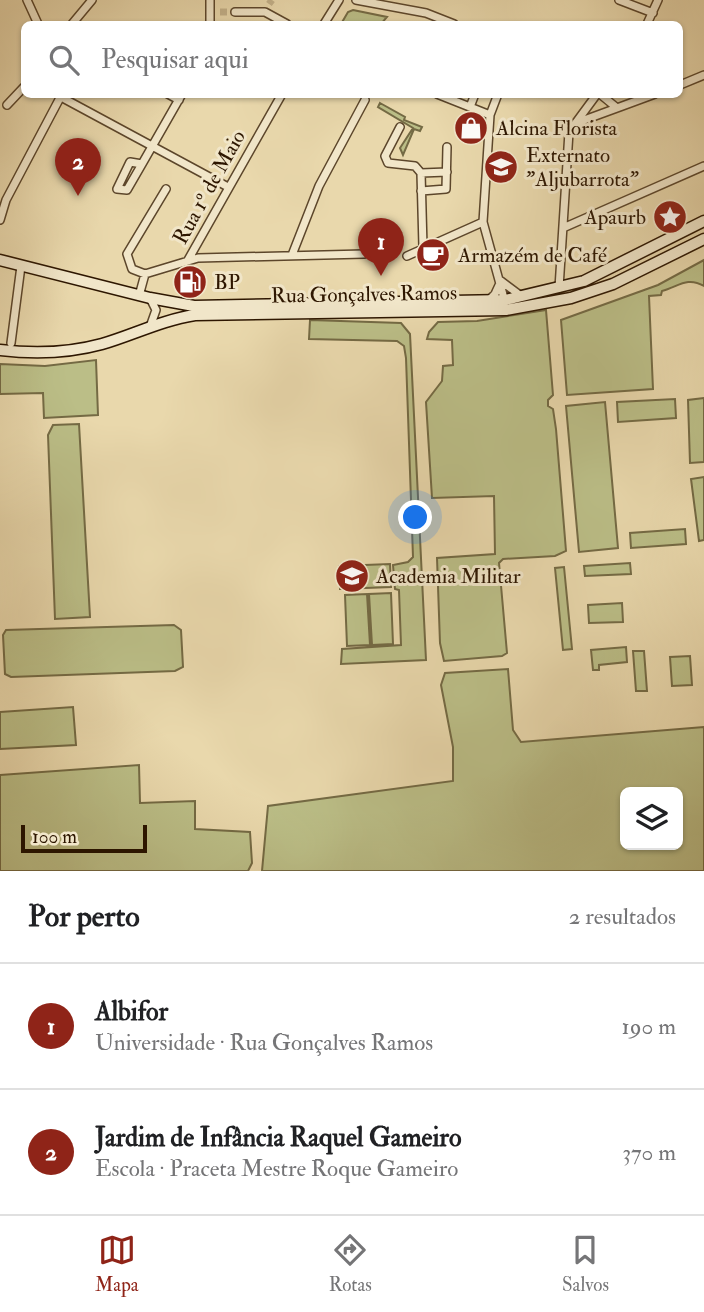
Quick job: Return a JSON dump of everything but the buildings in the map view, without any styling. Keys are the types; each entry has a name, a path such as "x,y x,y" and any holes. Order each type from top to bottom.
{"main road":[{"name":"Rua Gonçalves Ramos","path":"0,260 144,297 194,306 487,301 505,305 523,296 559,288 621,265 704,221"},
{"name":"Rua Gonçalves Ramos","path":"0,350 13,347 49,352 99,344 172,319 195,315 556,301 606,287 704,239"}],"street":[{"path":"27,0 37,21"},
{"path":"74,21 92,0"},
{"path":"210,0 210,21"},
{"path":"326,21 339,0"},
{"path":"356,0 426,13 446,21"},
{"path":"619,0 653,13"},
{"path":"649,21 658,0"},
{"path":"265,12 270,5"},
{"path":"210,12 220,12"},
{"path":"235,12 265,12 282,21"},
{"path":"683,84 704,75"},
{"path":"7,105 21,90"},
{"path":"0,220 6,200 61,98"},
{"path":"66,98 228,187"},
{"path":"142,164 179,98"},
{"name":"Rua 1º de Maio","path":"188,260 280,98"},
{"path":"448,98 490,115"},
{"path":"470,107 473,98"},
{"path":"496,98 490,115 483,222 501,281 505,305"},
{"path":"559,288 569,132 596,98"},
{"path":"604,98 617,108"},
{"path":"576,124 644,98"},
{"path":"292,255 319,186 365,100"},
{"path":"400,127 385,159 394,166 415,166 421,173 423,247"},
{"path":"421,191 444,190 447,147"},
{"path":"563,228 704,166"},
{"path":"421,173 447,172"},
{"path":"166,189 127,254 132,269 145,274 188,260 364,254"},
{"path":"407,256 483,222"},
{"path":"13,347 21,266"},
{"path":"145,274 144,297 156,310 149,328"},
{"path":"501,281 523,296"},
{"path":"487,301 495,294 501,281"},
{"name":"Rua Gonçalves Ramos","path":"0,341 13,347"}],"green space":[{"path":"353,10 387,17 384,21 343,21 348,12"},
{"path":"380,103 405,117 404,120 422,127 420,131 414,129 403,155 400,148 413,128 378,107"},
{"path":"704,260 704,286 687,282 662,291 661,295 649,296 653,389 567,395 561,320 658,285"},
{"path":"546,310 553,395 548,400 548,406 553,409 556,429 566,551 555,556 503,559 499,563 507,653 502,656 444,661 440,643 437,558 495,554 494,496 432,498 426,402 442,381 443,366 453,365 452,340 427,339 429,332 438,322 477,321"},
{"path":"310,320 401,323 410,334 426,660 341,664 342,649 401,645 399,590 395,589 393,565 408,562 413,557 406,358 404,346 397,341 309,339"},
{"path":"96,360 98,415 44,418 43,393 0,394 0,364 45,366"},
{"path":"704,398 704,462 690,463 688,400"},
{"path":"675,399 676,418 618,422 617,402"},
{"path":"605,402 618,548 579,552 566,406"},
{"path":"79,424 90,617 55,619 48,435 53,425"},
{"path":"704,477 704,540 699,541 691,479"},
{"path":"685,529 686,544 631,548 630,533"},
{"path":"630,563 631,574 585,576 584,566"},
{"path":"390,564 391,587 340,589 339,566"},
{"path":"564,567 572,649 563,650 555,568"},
{"path":"391,593 393,644 372,645 369,594"},
{"path":"367,594 370,645 347,646 345,595"},
{"path":"622,603 623,622 589,623 588,605"},
{"path":"174,625 181,630 183,667 175,671 11,677 5,674 3,635 6,630"},
{"path":"626,647 627,662 599,665 599,670 593,670 591,650"},
{"path":"633,651 644,651 647,691 636,691"},
{"path":"690,656 692,685 672,686 670,657"},
{"path":"508,669 513,730 521,742 704,727 704,871 262,871 268,806 453,781 453,747 441,685 445,673"},
{"path":"73,707 76,745 0,749 0,712"},
{"path":"139,765 140,803 195,801 195,829 250,832 252,863 248,871 0,871 0,775"}],"tunnel":[{"path":"269,4 272,0"},
{"path":"220,12 235,12"}],"place":[{"name":"Alcina Florista","path":"471,128"},
{"name":"Externato \"Aljubarrota\"","path":"501,167"},
{"name":"Jardim de Infância Raquel Gameiro","path":"78,196"},
{"name":"Apaurb","path":"670,217"},
{"name":"Armazém de Café","path":"433,255"},
{"name":"Albifor","path":"381,276"},
{"name":"BP","path":"190,282"},
{"name":"Academia Militar","path":"352,576"}]}
